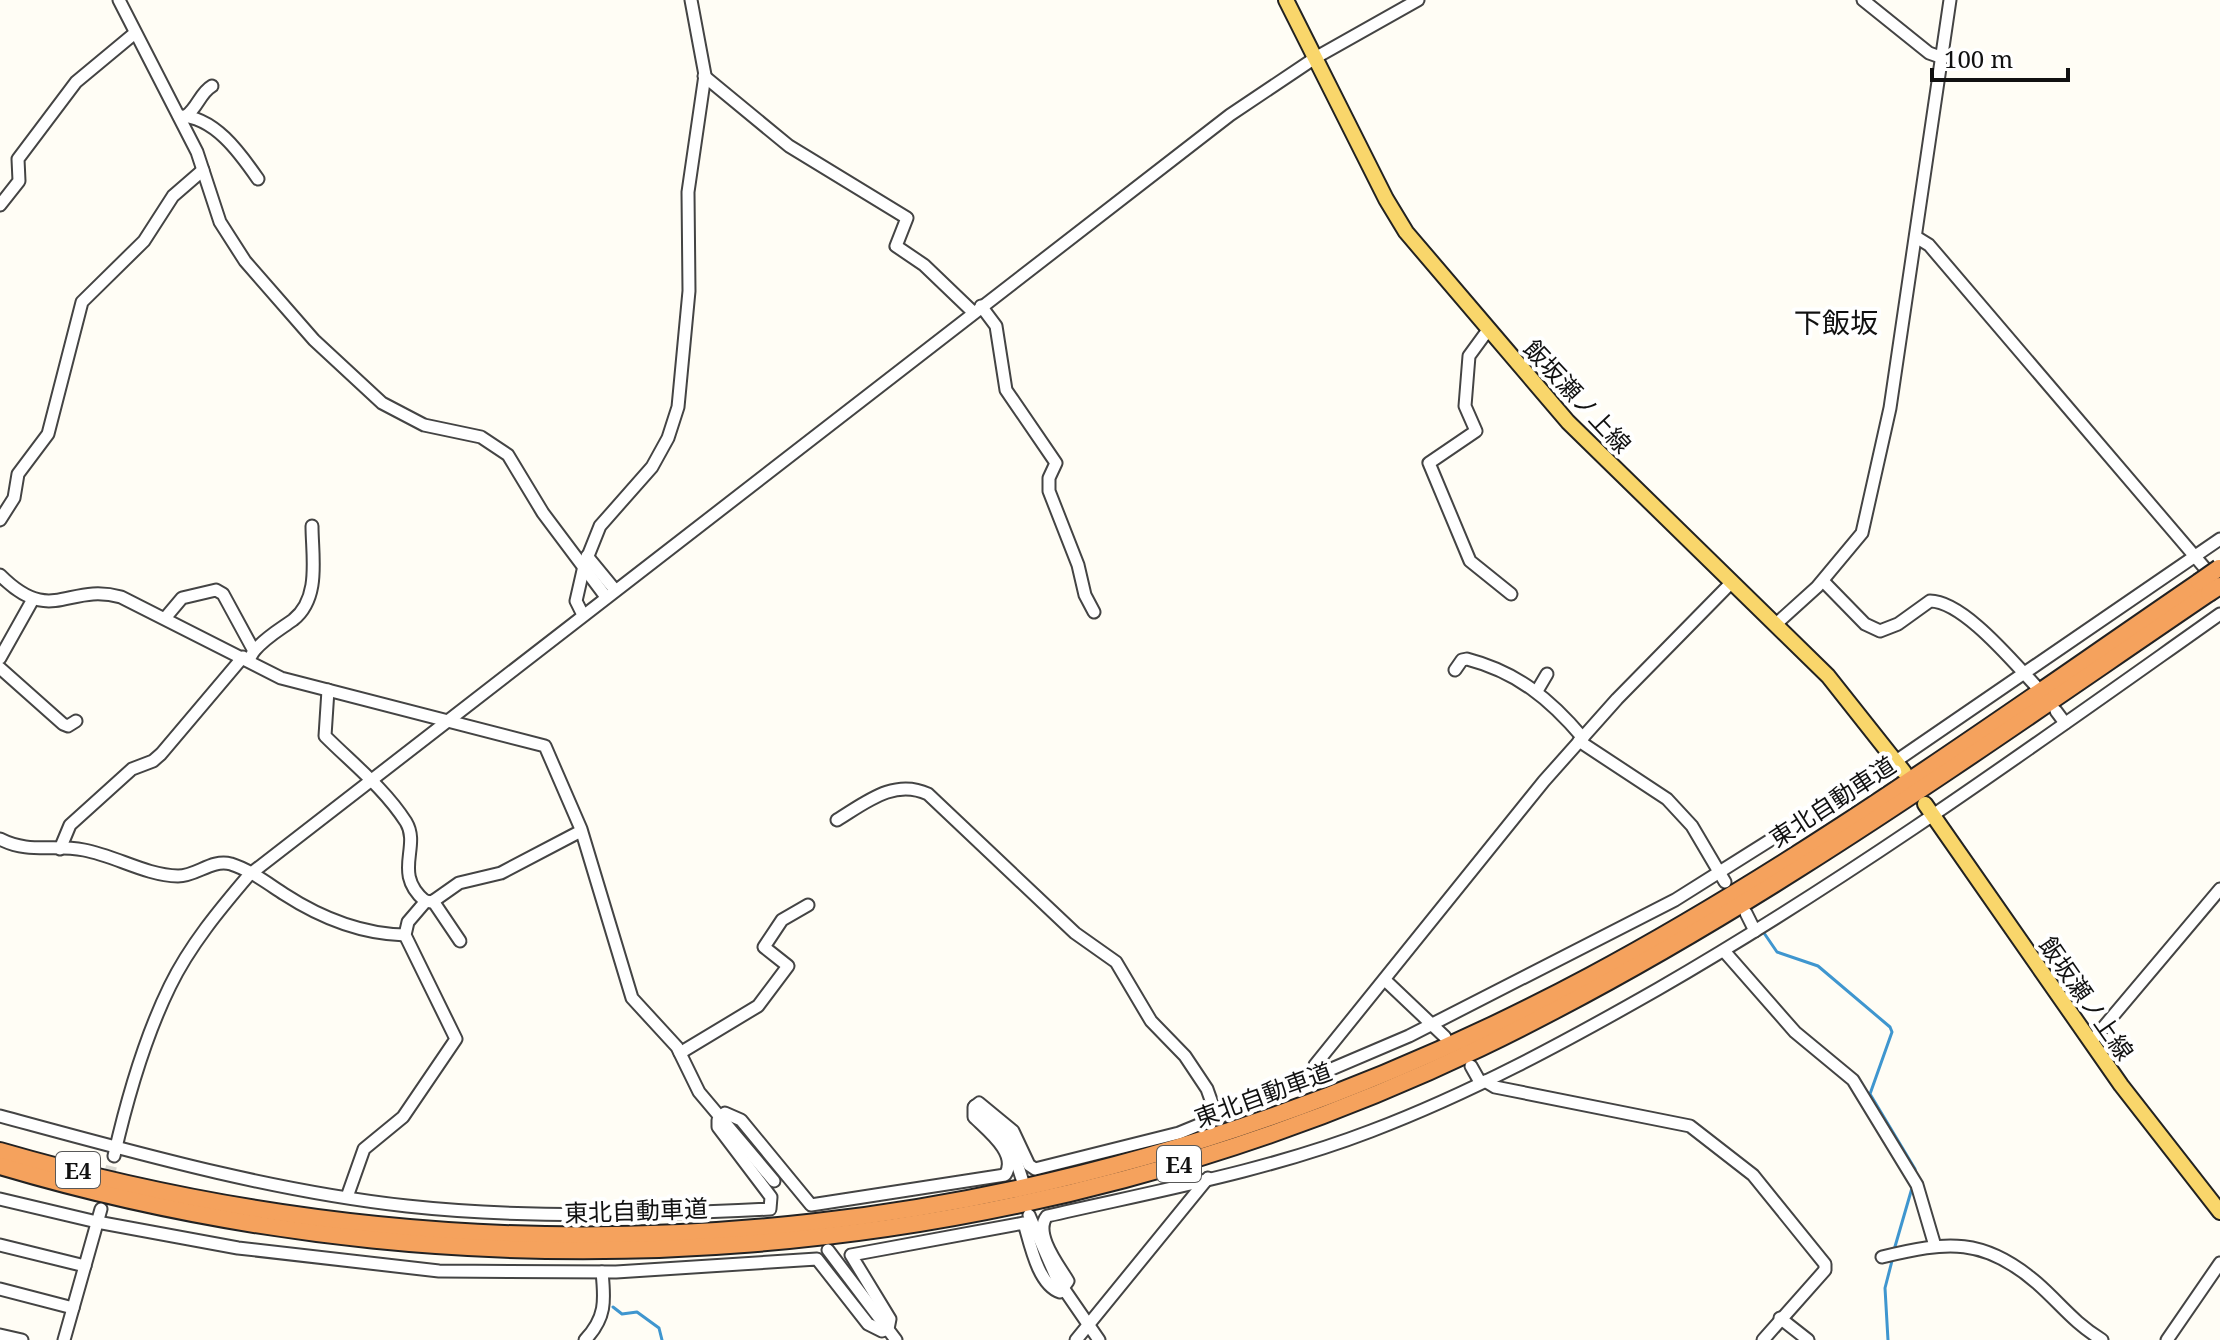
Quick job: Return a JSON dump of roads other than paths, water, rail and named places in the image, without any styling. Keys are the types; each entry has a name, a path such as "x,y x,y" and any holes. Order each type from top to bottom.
{"highway":[{"name":"東北自動車道","path":"4,1167 152,1205 247,1224 413,1245 510,1249 688,1247 817,1237 957,1218 1091,1189 1242,1146 1333,1111 1474,1051 1614,979 1836,846 2212,587 2220,567"},
{"name":"東北自動車道","path":"0,1151 156,1189 253,1208 414,1230 624,1236 771,1227 891,1213 1084,1176 1251,1126 1360,1084 1591,975 1845,821 2212,587"},
{"path":"0,1141 156,1189"}],"main road":[{"name":"飯坂瀬ノ上線","path":"1286,0 1406,232 1574,428 1844,694 1900,766"},
{"name":"飯坂瀬ノ上線","path":"1929,811 2174,1157 2220,1212"}],"street":[{"path":"119,0 182,116 220,222 234,248 314,340 395,412 424,425 469,432 508,455 543,513 611,593"},
{"path":"583,615 576,601 586,561 601,524 660,454 678,407 689,291 688,192 704,76 691,0"},
{"path":"115,1152 147,1041 171,985 196,943 251,873 1230,115 1315,58 1418,0"},
{"path":"1863,0 1929,53 1943,58"},
{"path":"1775,625 1823,581 1862,533 1887,424 1950,0"},
{"path":"0,205 19,181 18,159 76,82 135,33"},
{"path":"704,76 789,146 907,218 896,246 924,265 996,326 1006,390 1056,463 1049,478 1049,491 1094,612"},
{"path":"182,116 198,107 204,92 212,86"},
{"path":"182,116 228,139 258,179"},
{"path":"0,520 14,498 18,474 48,434 74,343 82,302 144,241 173,196 203,170"},
{"path":"1916,237 1929,245 2197,556 2212,587"},
{"path":"1488,330 1469,356 1465,406 1476,431 1429,463 1470,561 1511,594"},
{"path":"60,849 70,825 132,769 153,761 161,754 268,636 294,619 313,586 312,526"},
{"path":"975,1106 984,1104 1013,1131 1031,1167 1037,1169 1179,1133 1433,1025 1723,878 1900,766 2024,673 2220,539"},
{"path":"0,575 32,601 113,595 249,656 281,678 545,746 581,831 632,998 680,1053 699,1092 774,1181"},
{"path":"1823,581 1865,624 1880,631 1898,624 1930,601 1940,602 1978,626 2035,685"},
{"path":"1311,1077 1315,1065 1581,739 1731,583"},
{"path":"166,617 182,598 216,590 223,594 249,656"},
{"path":"0,658 32,601"},
{"path":"1065,1290 1068,1281 1058,1267 1043,1229 1047,1216 1308,1154 1405,1117 1533,1061 1755,931 1929,811 2065,723 2220,614"},
{"path":"1455,670 1462,660 1467,659 1501,670 1537,691 1581,739 1667,799 1692,826 1723,878"},
{"path":"0,668 63,724 68,726 76,721"},
{"path":"1537,691 1547,674"},
{"path":"328,690 325,736 371,778 407,824 408,878 460,941"},
{"path":"2056,711 2065,723"},
{"path":"837,820 892,789 915,789 933,799 1063,922 1116,962 1151,1021 1185,1056 1207,1089 1217,1117"},
{"path":"347,1197 364,1149 403,1117 456,1039 405,935 408,922 430,901 459,883 501,873 581,831"},
{"path":"0,839 24,849 93,852 164,875 184,876 222,862 251,873 324,918 351,927 405,935"},
{"path":"2091,1042 2220,889"},
{"path":"680,1053 758,1006 788,966 764,947 782,920 808,905"},
{"path":"1746,913 1755,931"},
{"path":"1724,951 1795,1032 1853,1080 1917,1185 1935,1246"},
{"path":"1385,980 1445,1037"},
{"path":"1471,1066 1483,1082 1495,1087 1685,1124 1728,1153 1753,1175 1825,1264 1825,1270 1763,1340"},
{"path":"721,1116 731,1114 741,1120 813,1206 1005,1175 1009,1168 1005,1153 974,1117 975,1106"},
{"path":"975,1106 1010,1142 1022,1179"},
{"path":"0,1116 115,1152 347,1197 455,1210 573,1214 770,1209 771,1197 718,1127 721,1116"},
{"path":"1076,1340 1208,1178"},
{"path":"0,1199 97,1222 313,1259 439,1271 602,1272 817,1259 868,1324 882,1331 888,1329"},
{"path":"64,1340 101,1209"},
{"path":"1029,1215 1049,1263 1099,1340"},
{"path":"888,1329 890,1319 884,1306 851,1255 1024,1223 1046,1279 1054,1290 1065,1290"},
{"path":"0,1245 85,1266"},
{"path":"1882,1257 1935,1246 1990,1251 2038,1284 2063,1312 2102,1340"},
{"path":"828,1250 896,1340"},
{"path":"2167,1340 2220,1263"},
{"path":"585,1340 602,1317 605,1305 602,1272"},
{"path":"0,1289 73,1308"},
{"path":"1780,1318 1808,1340"},
{"path":"0,1335 22,1340"}],"waterway":[{"path":"1764,933 1777,952 1818,966 1890,1027 1892,1032 1870,1094 1915,1169 1916,1177"},
{"path":"1894,1250 1912,1188"},
{"path":"1888,1340 1885,1288 1893,1257"},
{"path":"613,1307 622,1314 637,1312 659,1328 662,1340"}],"tunnel":[{"path":"101,1209 114,1156"}],"district":[{"name":"下飯坂","path":"1836,322"}]}
